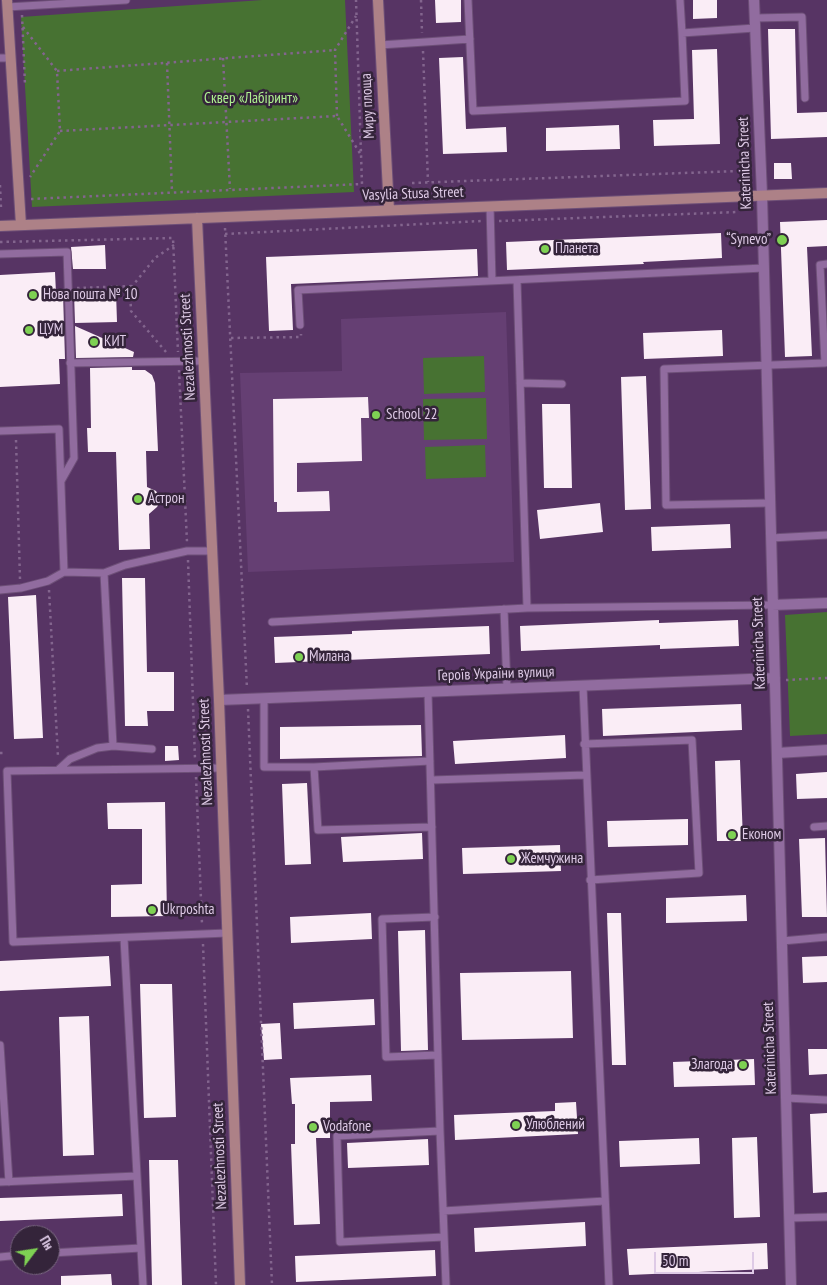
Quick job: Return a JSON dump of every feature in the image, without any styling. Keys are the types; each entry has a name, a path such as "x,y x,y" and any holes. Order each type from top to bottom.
{"street":[{"name":"Миру площа","path":"378,0 389,210"},
{"name":"Katerinicha Street","path":"754,0 762,196 791,1285"},
{"path":"7,3 5,58 21,225"},
{"name":"Vasylia Stusa Street","path":"1,231 21,225 827,193"},
{"name":"Nezalezhnosti Street","path":"197,218 222,768 240,1285"},
{"path":"772,605 827,603"},
{"name":"Героїв України вулиця","path":"219,700 775,679"},
{"path":"777,753 827,750"}],"lane":[{"path":"7,3 126,0"},
{"path":"468,0 473,111 685,101 680,0"},
{"path":"682,33 802,17 805,98"},
{"path":"380,46 470,39"},
{"path":"490,206 492,281"},
{"path":"0,254 67,252 74,458 61,481"},
{"path":"770,503 666,505 664,369 825,363 820,264 827,264"},
{"path":"300,326 298,290 764,268"},
{"path":"517,280 527,608"},
{"path":"70,363 204,361"},
{"path":"520,384 562,384"},
{"path":"0,431 58,429 64,572"},
{"path":"771,538 827,535"},
{"path":"0,590 21,588 48,581 64,572 104,573 124,565 187,552 213,552"},
{"path":"104,573 112,746"},
{"path":"272,622 527,608 772,605"},
{"path":"504,609 507,688"},
{"path":"583,686 585,775 609,1285"},
{"path":"428,692 446,1285"},
{"path":"264,698 264,767 314,767 430,761"},
{"path":"584,744 692,740 699,873 590,880"},
{"path":"59,770 70,759 97,748 112,746 152,749"},
{"path":"314,767 318,830 432,826"},
{"path":"222,768 7,771 13,942 228,933"},
{"path":"432,780 585,775"},
{"path":"814,827 827,826"},
{"path":"434,918 382,919 386,1057 438,1055"},
{"path":"782,941 827,937"},
{"path":"124,938 143,1285"},
{"path":"0,1045 9,1182"},
{"path":"786,1098 827,1100"},
{"path":"440,1131 337,1136 340,1242 444,1237"},
{"path":"0,1182 137,1176"},
{"path":"443,1211 605,1201"},
{"path":"790,1218 827,1217"},
{"path":"60,1253 141,1248"}],"path":[{"path":"31,198 362,184 356,0"},
{"path":"421,0 428,182"},
{"path":"356,15 336,50 337,116 361,156"},
{"path":"22,26 57,71 60,131 30,177"},
{"path":"57,71 336,50"},
{"path":"223,58 228,122 230,189"},
{"path":"168,63 172,192"},
{"path":"60,131 337,116"},
{"path":"412,183 738,171"},
{"path":"0,185 1,208"},
{"path":"1,231 1,242 173,238 176,361 187,552 216,1285"},
{"path":"43,234 43,240"},
{"path":"225,234 248,699 272,1285"},
{"path":"174,245 155,258 130,289 131,312 176,361"},
{"path":"68,288 133,286"},
{"path":"230,338 301,337 300,326"},
{"path":"16,431 21,588"},
{"path":"48,581 59,770"},
{"path":"775,679 827,678"}],"shaded area":[{"name":"School 22","path":"506,312 514,562 248,572 240,373 342,371 341,319"}],"green space":[{"name":"Сквер «Лабіринт»","path":"262,0 345,0 354,192 32,207 21,17"},
{"path":"484,356 485,392 424,394 423,358"},
{"path":"486,398 487,439 424,440 423,399"},
{"path":"485,445 486,477 426,479 425,447"},
{"path":"827,612 827,734 790,736 785,615"}],"building":[{"path":"435,0 461,0 461,22 436,23"},
{"path":"693,0 717,0 717,18 693,19"},
{"path":"768,29 795,29 797,113 827,112 827,137 771,139"},
{"path":"717,49 720,144 654,146 653,120 694,119 692,50"},
{"path":"463,57 466,129 506,127 507,152 443,154 439,58"},
{"path":"619,125 620,149 546,151 546,128"},
{"path":"774,163 791,163 792,179 774,179"},
{"path":"827,220 827,246 807,247 812,356 785,357 780,222"},
{"path":"721,233 722,258 643,262 644,264 507,270 506,242"},
{"path":"105,245 106,269 73,269 71,247"},
{"path":"477,249 478,276 291,284 293,330 269,331 266,257"},
{"name":"ЦУМ","path":"55,272 56,293 63,293 65,359 59,359 60,384 0,387 0,275"},
{"path":"116,292 117,322 75,323 74,293"},
{"name":"КИТ","path":"75,326 134,352 133,357 76,358"},
{"path":"722,330 723,356 644,359 643,333"},
{"path":"132,367 132,370 145,370 152,375 155,383 158,451 146,451 147,487 156,491 160,502 149,514 150,549 119,550 116,452 88,452 87,428 91,428 90,368"},
{"path":"646,376 651,509 625,510 621,377"},
{"path":"368,397 369,418 361,418 362,461 297,463 297,492 329,491 330,511 277,512 277,502 274,502 273,399"},
{"path":"542,404 570,404 572,488 544,488"},
{"path":"600,503 603,532 540,539 537,510"},
{"path":"730,524 731,548 652,551 651,527"},
{"path":"122,578 145,578 147,672 174,672 174,711 147,711 148,726 125,726"},
{"path":"36,595 43,738 14,739 8,597"},
{"path":"659,620 659,623 738,620 739,646 660,649 660,645 521,651 520,626"},
{"path":"489,626 490,654 275,663 274,637 352,634 352,631"},
{"path":"741,704 742,730 603,736 602,709"},
{"path":"421,725 422,756 280,759 280,727"},
{"path":"565,735 566,758 455,764 453,741"},
{"path":"165,746 178,746 179,760 165,761"},
{"path":"740,760 743,841 717,841 715,761"},
{"path":"827,772 827,798 797,799 796,774"},
{"path":"307,783 311,864 285,865 282,784"},
{"path":"165,802 167,916 111,917 111,885 142,884 142,829 108,829 107,803"},
{"path":"688,819 688,845 608,847 607,821"},
{"path":"422,833 423,859 343,862 341,837"},
{"path":"825,838 827,917 802,917 799,839"},
{"name":"Жемчужина","path":"560,845 561,871 463,874 462,848"},
{"path":"746,895 747,921 666,923 666,898"},
{"path":"371,913 372,939 291,943 290,917"},
{"path":"607,913 621,913 626,1065 612,1065"},
{"path":"425,930 428,1050 401,1051 398,931"},
{"path":"109,956 111,986 0,991 0,961"},
{"path":"827,956 827,982 803,983 802,957"},
{"path":"571,971 573,1038 462,1040 460,973"},
{"path":"140,984 172,984 176,1117 144,1118"},
{"path":"374,999 375,1025 294,1029 293,1003"},
{"path":"89,1016 94,1155 63,1156 59,1017"},
{"path":"280,1023 282,1059 264,1060 261,1024"},
{"path":"808,1049 827,1049 827,1074 809,1075"},
{"path":"754,1059 755,1085 674,1087 673,1062"},
{"path":"371,1075 372,1101 330,1102 330,1138 316,1138 320,1224 294,1225 291,1144 295,1144 295,1104 292,1104 290,1078"},
{"name":"Улюблений","path":"576,1102 578,1134 455,1140 454,1115 555,1111 555,1103"},
{"path":"827,1113 827,1192 813,1193 810,1114"},
{"path":"757,1137 760,1217 734,1218 732,1138"},
{"path":"699,1138 700,1164 620,1167 619,1141"},
{"path":"428,1139 429,1165 348,1168 347,1143"},
{"path":"149,1160 178,1160 182,1285 152,1285"},
{"path":"122,1194 123,1216 0,1221 0,1198"},
{"path":"585,1222 586,1246 475,1252 474,1228"},
{"path":"767,1243 768,1269 629,1275 627,1249"},
{"path":"435,1250 436,1276 296,1282 295,1256"},
{"path":"111,1274 112,1285 61,1285 61,1276"}],"place":[{"name":"“Synevo”","path":"782,240"},
{"name":"Планета","path":"545,249"},
{"name":"Нова пошта № 10","path":"33,295"},
{"name":"ЦУМ","path":"29,330"},
{"name":"КИТ","path":"94,342"},
{"name":"School 22","path":"376,415"},
{"name":"Астрон","path":"138,499"},
{"name":"Милана","path":"299,657"},
{"name":"Економ","path":"732,835"},
{"name":"Жемчужина","path":"511,859"},
{"name":"Ukrposhta","path":"152,910"},
{"name":"Злагода","path":"743,1065"},
{"name":"Улюблений","path":"516,1125"},
{"name":"Vodafone","path":"313,1127"}]}
